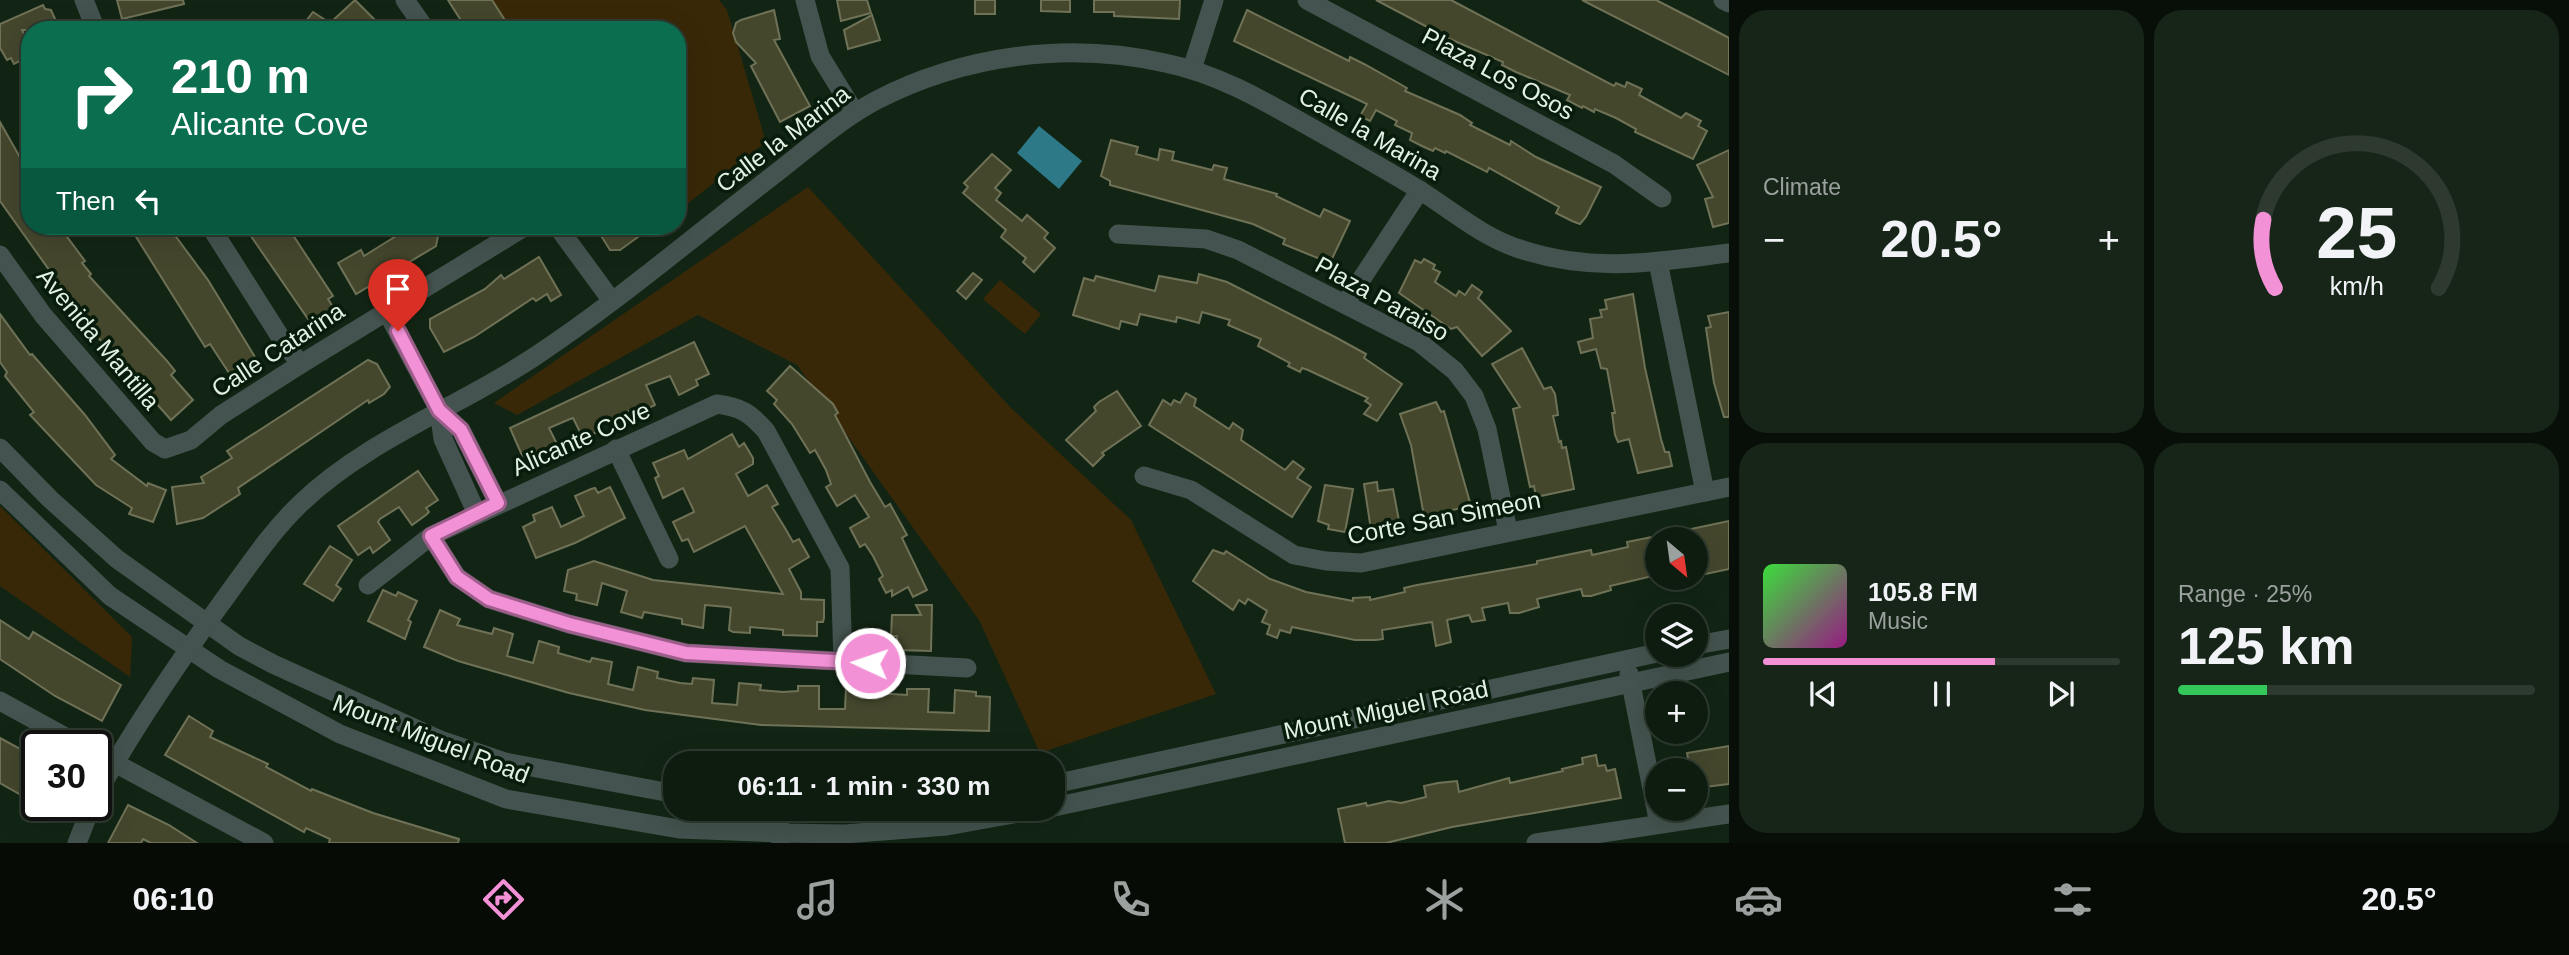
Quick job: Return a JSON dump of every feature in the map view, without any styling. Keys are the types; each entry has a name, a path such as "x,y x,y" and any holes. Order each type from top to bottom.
{"street":[{"path":"84,0 92,21"},
{"path":"405,0 420,21"},
{"path":"805,0 820,56 855,113"},
{"path":"1192,69 1214,0"},
{"name":"Plaza Los Osos","path":"1307,0 1614,164 1662,198"},
{"path":"1723,0 1729,3"},
{"name":"Calle la Marina","path":"112,767 206,620 262,544 302,502 351,462 531,359 612,301 855,113 933,76 1018,56 1106,54 1192,69 1251,94 1420,190 1497,241 1523,251 1625,267 1729,253"},
{"path":"1345,304 1420,190"},
{"name":"Plaza Paraiso","path":"1118,234 1206,239 1238,250 1432,350 1469,390 1487,429 1508,531"},
{"path":"216,235 286,346 301,364"},
{"name":"Calle Catarina","path":"165,449 191,440 221,415 386,310 511,235"},
{"path":"564,235 612,301"},
{"name":"Avenida Mantilla","path":"0,255 43,316 153,442 165,449"},
{"path":"1658,262 1705,492"},
{"path":"386,310 439,410 461,430 498,503"},
{"name":"Alicante Cove","path":"368,585 431,536 498,503 717,404 738,407 750,412 766,431 840,568 843,661"},
{"path":"439,410 443,439 477,514"},
{"name":"Mount Miguel Road","path":"0,449 50,499 117,559 239,646 273,664 440,740 505,762 663,792"},
{"path":"617,449 669,559"},
{"name":"Corte San Simeon","path":"1144,476 1191,490 1294,555 1326,561 1361,563 1729,487"},
{"name":"Mount Miguel Road","path":"0,490 110,596 187,649 340,734 506,799 680,829 781,838 947,826 974,821"},
{"path":"431,536 457,577 489,599 569,624 686,653 967,668"},
{"path":"1708,643 1729,639"},
{"name":"Mount Miguel Road","path":"1065,782 1645,656"},
{"path":"1625,660 1659,824"},
{"name":"Mount Miguel Road","path":"1065,805 1632,685 1729,662"},
{"path":"0,701 53,730"},
{"path":"114,763 264,843"},
{"path":"1536,843 1729,814"},
{"path":"77,843 86,821"}],"shaded area":[{"path":"490,0 719,0 727,10 766,142 686,205 686,21 505,21"},
{"path":"808,187 1010,407 1131,520 1216,694 1046,751 1039,751 979,620 797,365 698,315 517,415 494,403"},
{"path":"1000,280 1041,314 1025,334 983,299"},
{"path":"0,506 132,637 130,677 0,586"}],"water":[{"path":"1039,126 1082,161 1059,189 1017,153"}],"building":[{"path":"117,0 183,0 184,4 122,19"},
{"path":"355,0 376,21 332,21"},
{"path":"448,0 492,0 505,21 461,21"},
{"path":"837,0 867,0 871,13 841,21"},
{"path":"975,0 995,0 995,14 975,14"},
{"path":"1041,0 1070,0 1070,12 1041,11"},
{"path":"1094,0 1180,0 1179,19 1114,16 1114,12 1094,12"},
{"path":"1376,0 1451,0 1614,86 1616,83 1625,87 1627,82 1642,89 1639,95 1681,118 1686,113 1701,121 1698,126 1707,131 1693,159 1635,132 1636,129 1616,118 1595,109 1594,112 1583,106 1582,108 1567,100 1570,95 1516,72 1502,65 1503,62 1450,39"},
{"path":"1582,0 1656,0 1729,38 1729,75"},
{"path":"43,5 45,9 51,10 56,21 21,21 21,60 14,64 11,58 7,60 0,48 0,24"},
{"path":"774,10 780,39 774,40 810,106 780,122 751,66 756,63 736,42 733,33 736,23 741,20"},
{"path":"1247,10 1349,61 1350,57 1364,64 1407,88 1405,91 1460,115 1472,123 1470,125 1510,145 1511,141 1536,157 1601,187 1586,217 1580,224 1572,221 1556,213 1559,207 1489,168 1487,172 1446,151 1445,153 1435,148 1433,151 1410,140 1412,133 1395,125 1397,121 1376,110 1370,121 1360,116 1367,104 1234,41"},
{"path":"313,12 327,21 306,21"},
{"path":"872,15 880,40 848,49 844,30"},
{"path":"0,122 21,159 21,230 0,201"},
{"path":"1111,140 1138,147 1136,154 1158,160 1160,149 1174,152 1172,160 1212,170 1214,165 1227,168 1224,179 1277,194 1276,196 1320,217 1324,209 1350,221 1330,263 1283,244 1285,239 1253,224 1110,185 1110,181 1101,176"},
{"path":"1729,150 1729,223 1713,227 1705,199 1713,197 1697,165"},
{"path":"992,154 1011,170 995,188 1001,193 996,200 1022,221 1027,215 1048,233 1044,238 1055,248 1034,272 1023,262 1026,258 1001,237 1006,230 963,193 968,187 964,183"},
{"path":"24,235 66,235 85,261 82,263 91,274 89,276 167,361 175,371 171,375 193,400 171,420 94,333"},
{"path":"135,235 175,235 208,280 255,357 229,373 210,344 205,347"},
{"path":"250,235 293,235 333,296 328,299 333,307 312,321"},
{"path":"398,235 438,236 436,246 356,294 338,263 361,250 364,256"},
{"path":"601,235 641,235 620,250 610,250"},
{"path":"539,257 561,295 551,301 547,294 536,301 533,298 474,337 444,352 430,328 430,319 485,289 501,275 504,279"},
{"path":"1424,259 1435,265 1433,269 1440,272 1435,282 1456,296 1459,291 1465,295 1472,285 1482,292 1478,298 1511,331 1482,356 1457,327 1451,329 1399,293 1415,260 1421,263"},
{"path":"973,273 982,280 966,299 957,291"},
{"path":"1199,274 1227,282 1335,337 1366,354 1364,358 1402,384 1377,421 1364,414 1371,405 1365,401 1368,398 1308,370 1302,368 1300,372 1288,366 1290,363 1258,346 1261,339 1228,325 1230,320 1202,312 1199,323 1177,317 1176,322 1140,314 1137,325 1121,321 1119,329 1073,315 1084,278 1094,281 1096,276 1155,291 1159,276 1197,283"},
{"path":"1633,294 1645,368 1661,439 1665,452 1669,452 1672,466 1638,473 1629,439 1618,442 1615,435 1612,413 1615,413 1607,369 1601,368 1596,349 1581,353 1578,342 1593,338 1590,319 1602,317 1600,310 1607,309 1605,300"},
{"path":"1729,312 1729,417 1724,417 1714,383 1706,328 1711,327 1708,316"},
{"path":"0,314 30,355 32,354 85,415 115,455 111,459 147,486 148,483 166,490 153,522 129,514 132,508 96,485 30,415 34,412 5,376 7,372 0,362"},
{"path":"694,342 709,374 696,380 698,385 679,395 670,376 646,385 655,405 636,414 634,409 599,424 602,430 583,438 573,418 570,419 549,428 559,448 539,457 537,452 524,458 510,428"},
{"path":"1522,348 1544,389 1551,387 1555,394 1558,415 1553,416 1559,442 1561,441 1562,448 1566,447 1574,489 1536,497 1534,486 1530,487 1513,409 1520,407 1492,364"},
{"path":"368,360 377,364 390,387 384,394 369,403 368,400 238,488 240,494 203,518 177,524 172,487 204,483 201,477 232,458 227,451"},
{"path":"790,366 833,404 838,413 835,415 870,482 885,507 890,504 907,535 902,538 927,590 913,597 908,587 892,596 892,590 886,593 879,579 883,576 873,556 865,544 860,547 850,528 869,517 855,495 837,506 826,487 831,484 815,450 810,453 792,424 774,404 777,400 767,391"},
{"path":"1117,391 1141,426 1102,453 1104,455 1093,466 1066,440 1096,411 1094,407 1099,402"},
{"path":"1186,393 1196,399 1194,406 1229,429 1233,423 1243,430 1241,440 1285,470 1293,461 1304,469 1297,478 1311,487 1292,517 1149,425 1163,400 1171,405 1174,400 1180,403"},
{"path":"1436,402 1441,412 1444,411 1471,506 1424,516 1411,445 1400,414"},
{"path":"732,434 739,447 744,443 753,458 753,464 736,474 748,496 767,485 778,504 772,507 793,542 799,539 809,557 789,569 801,592 801,599 824,600 824,618 823,622 817,622 817,636 783,635 783,630 750,627 750,633 733,632 729,630 731,608 728,607 705,605 703,628 682,624 682,619 644,612 642,618 621,612 627,591 602,583 597,605 576,600 577,594 564,591 568,570 594,561 653,580 783,594 745,526 694,552 688,539 682,541 673,522 694,512 683,488 663,498 655,478 659,476 653,463 684,450 688,459"},
{"path":"418,471 438,500 426,508 429,512 412,525 399,507 380,519 378,522 390,540 373,553 370,547 358,555 338,526"},
{"path":"1377,482 1378,491 1393,489 1400,526 1371,530 1364,484"},
{"path":"1325,485 1353,489 1345,532 1328,529 1329,525 1318,521"},
{"path":"610,487 625,518 575,543 536,558 523,527 535,521 533,515 552,507 561,527 584,516 575,496 595,488 598,493"},
{"path":"1729,521 1729,569 1708,573 1708,527 1700,527"},
{"path":"1645,538 1645,578 1610,586 1611,590 1591,596 1583,596 1581,589 1537,599 1539,607 1519,613 1510,613 1508,603 1482,608 1485,620 1472,622 1469,615 1447,620 1451,642 1436,646 1432,622 1382,630 1383,639 1376,640 1355,640 1292,627 1290,633 1280,630 1277,638 1267,634 1270,625 1262,622 1267,611 1248,599 1245,604 1239,600 1233,610 1193,581 1213,550 1224,554 1226,551 1270,579 1306,592 1353,601 1353,598 1370,597 1370,600 1405,592 1404,588 1417,585 1537,564 1537,561 1591,550 1592,555 1628,547 1627,542"},
{"path":"330,546 352,560 336,585 341,589 333,601 304,584"},
{"path":"383,590 396,596 398,592 417,601 408,620 411,622 405,639 368,621"},
{"path":"916,605 932,605 931,651 897,650 897,636 891,636 892,615 921,615"},
{"path":"440,610 460,619 457,625 492,634 494,628 513,634 507,656 533,663 539,641 559,647 558,653 590,662 592,658 612,662 608,684 633,690 638,667 658,672 657,678 680,683 692,684 693,678 714,680 712,703 737,705 739,683 761,685 760,690 783,692 798,691 798,686 819,686 819,709 845,709 846,687 867,687 866,693 907,695 907,689 929,689 928,712 954,713 955,690 976,692 976,696 990,697 989,731 761,725 645,710 569,693 458,661 424,647"},
{"path":"0,620 29,639 33,632 121,685 102,721 55,696 0,659"},
{"path":"189,716 213,731 210,737 268,764 266,767 311,791 312,789 373,813 459,839 458,843 329,843 330,839 306,828 304,832 165,755"},
{"path":"0,738 21,749 21,795 0,783"},
{"path":"1729,746 1729,784 1708,787 1708,758 1688,758 1687,753"},
{"path":"1596,755 1598,766 1605,765 1607,771 1615,769 1621,798 1452,827 1386,843 1345,843 1338,809 1366,803 1367,806 1389,801 1401,803 1426,797 1424,786 1438,783 1457,781 1459,792 1509,778 1510,783 1563,771 1562,769 1583,764 1582,758"},
{"path":"128,805 169,825 197,843 151,843 143,839 141,843 108,843"}],"route":[{"path":"398,331 439,410 461,430 498,503 431,536 457,577 489,599 569,624 686,653 870,663"}]}
